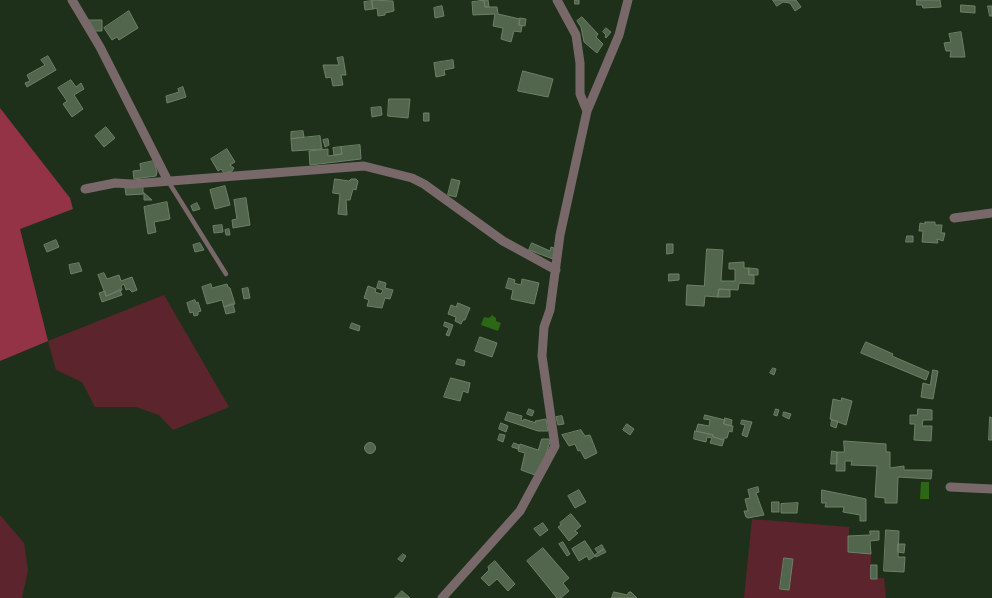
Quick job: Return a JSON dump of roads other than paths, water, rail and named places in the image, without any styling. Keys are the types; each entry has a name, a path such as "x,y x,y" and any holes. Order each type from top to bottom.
{"street":[{"path":"72,0 100,47 168,181"},
{"path":"557,0 576,35 580,63 580,94 587,111"},
{"path":"442,598 520,511 555,446 542,356 544,327 550,310 560,235 587,111 619,35 628,0"},
{"path":"85,189 114,183 132,184 364,166 374,167 412,178 424,184 503,241 556,270"},
{"path":"954,218 992,213"},
{"path":"950,486 992,489"}],"lane":[{"path":"168,181 226,274"}]}
